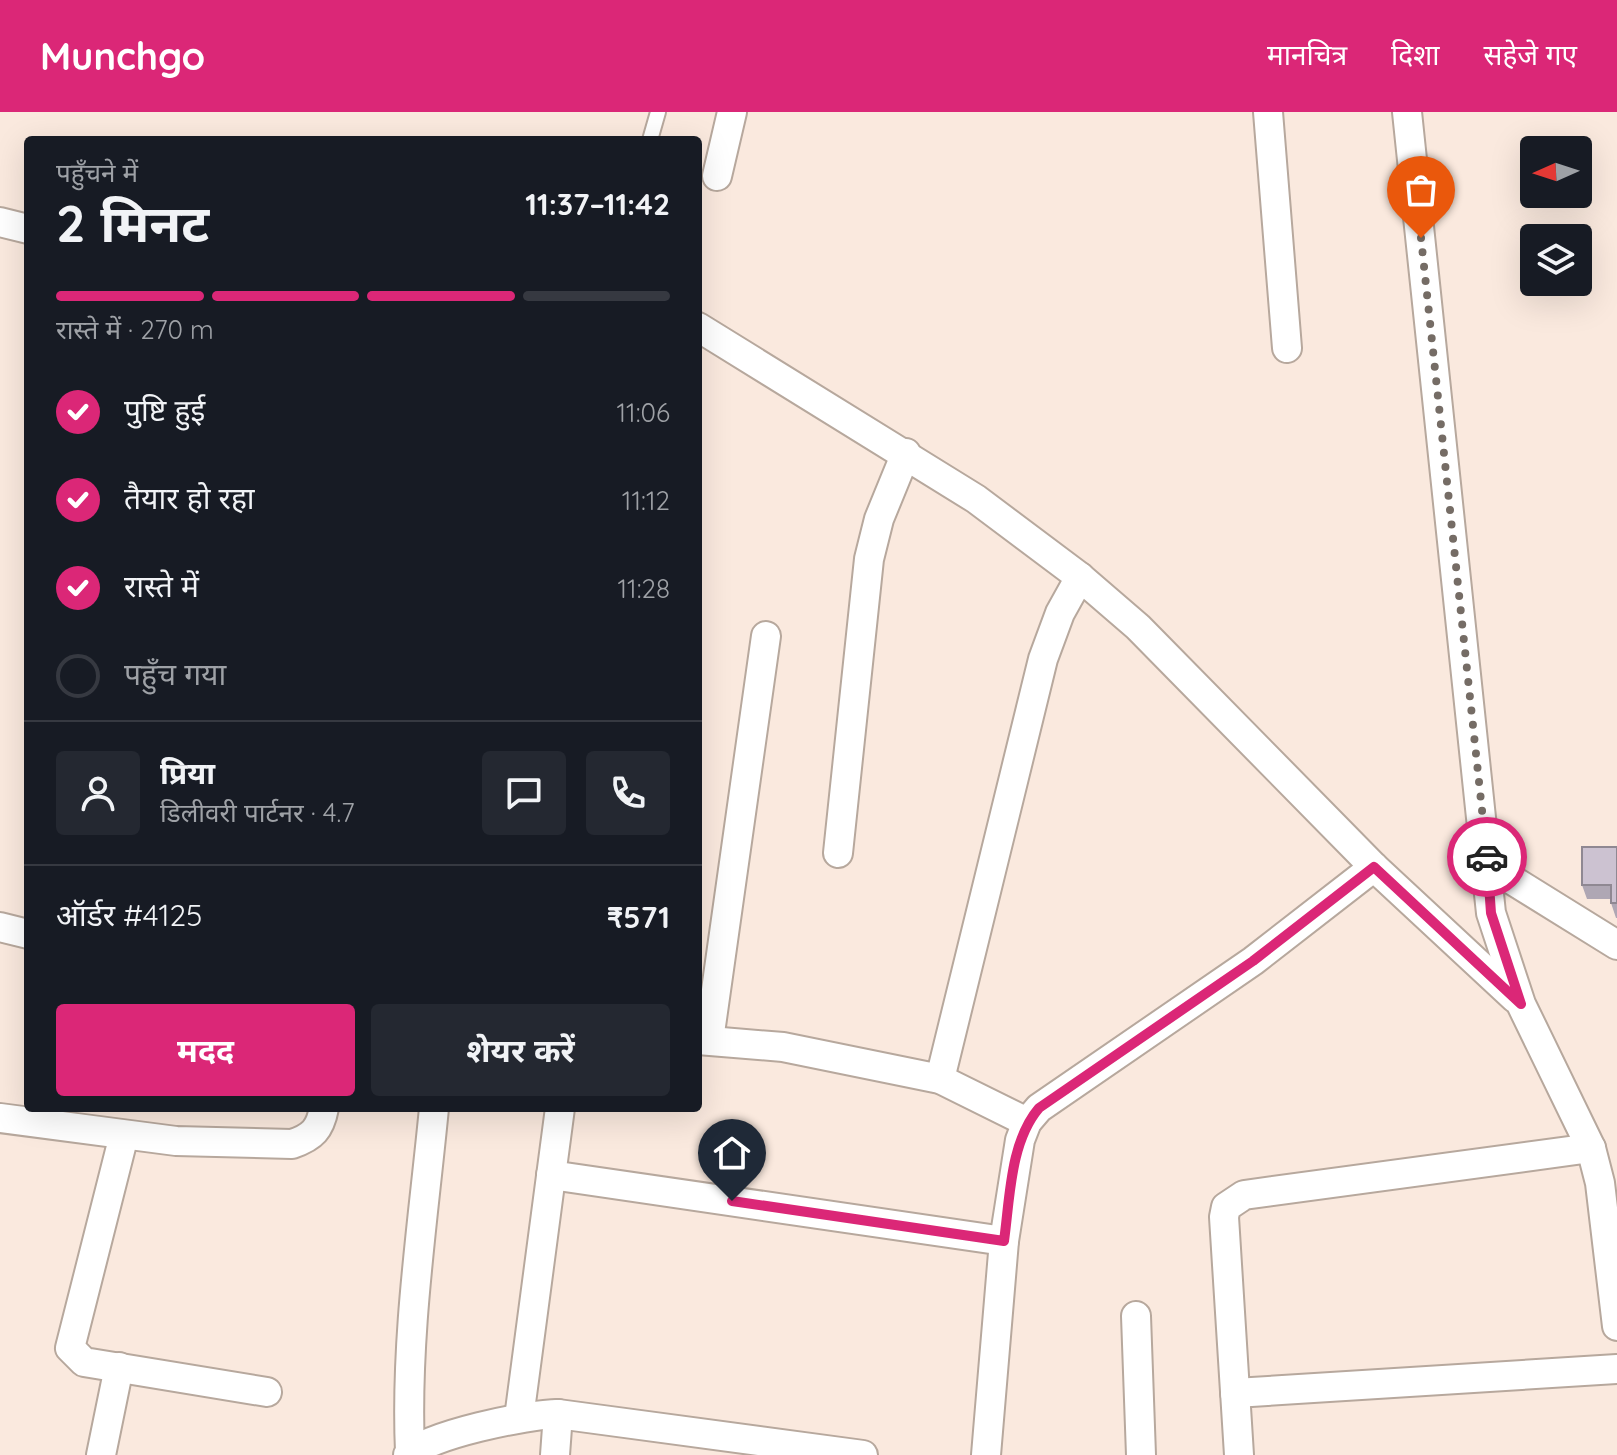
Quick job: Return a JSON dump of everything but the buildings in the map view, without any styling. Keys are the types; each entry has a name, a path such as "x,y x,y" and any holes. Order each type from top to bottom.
{"street":[{"path":"717,176 732,112"},
{"path":"1268,112 1287,348"},
{"path":"1407,112 1491,913 1521,1004 1591,1148 1600,1183 1617,1326"},
{"path":"0,222 24,228"},
{"path":"702,329 906,453 976,499 1080,577 1138,627 1374,867 1521,1004"},
{"path":"838,853 869,559 879,519 906,453"},
{"path":"940,1079 1043,659 1060,613 1080,577"},
{"path":"766,636 704,1040 783,1047 940,1079 1027,1122"},
{"path":"1488,865 1617,945"},
{"path":"986,1455 1004,1241 1020,1140 1027,1122 1039,1108 1253,961 1374,867"},
{"path":"0,927 24,933"},
{"path":"0,1118 44,1116 124,1135 176,1141 292,1144 307,1140 320,1127 323,1112"},
{"path":"409,1454 408,1412 414,1322 434,1112"},
{"path":"519,1418 559,1112"},
{"path":"124,1135 70,1348 84,1362 267,1392"},
{"path":"1239,1455 1224,1217 1226,1207 1233,1200 1244,1195 1591,1148"},
{"path":"551,1175 1004,1241"},
{"path":"1136,1316 1141,1455"},
{"path":"101,1455 119,1367"},
{"path":"1235,1393 1617,1369"},
{"path":"409,1454 423,1444 519,1418 558,1414 863,1455"},
{"path":"555,1455 558,1414"}],"lane":[{"path":"651,136 658,112"}],"way so far":[{"path":"1421,238 1487,857"}],"route":[{"path":"732,1201 1004,1241 1020,1140 1027,1122 1039,1108 1253,961 1374,867 1521,1004 1491,913 1487,857"}]}
